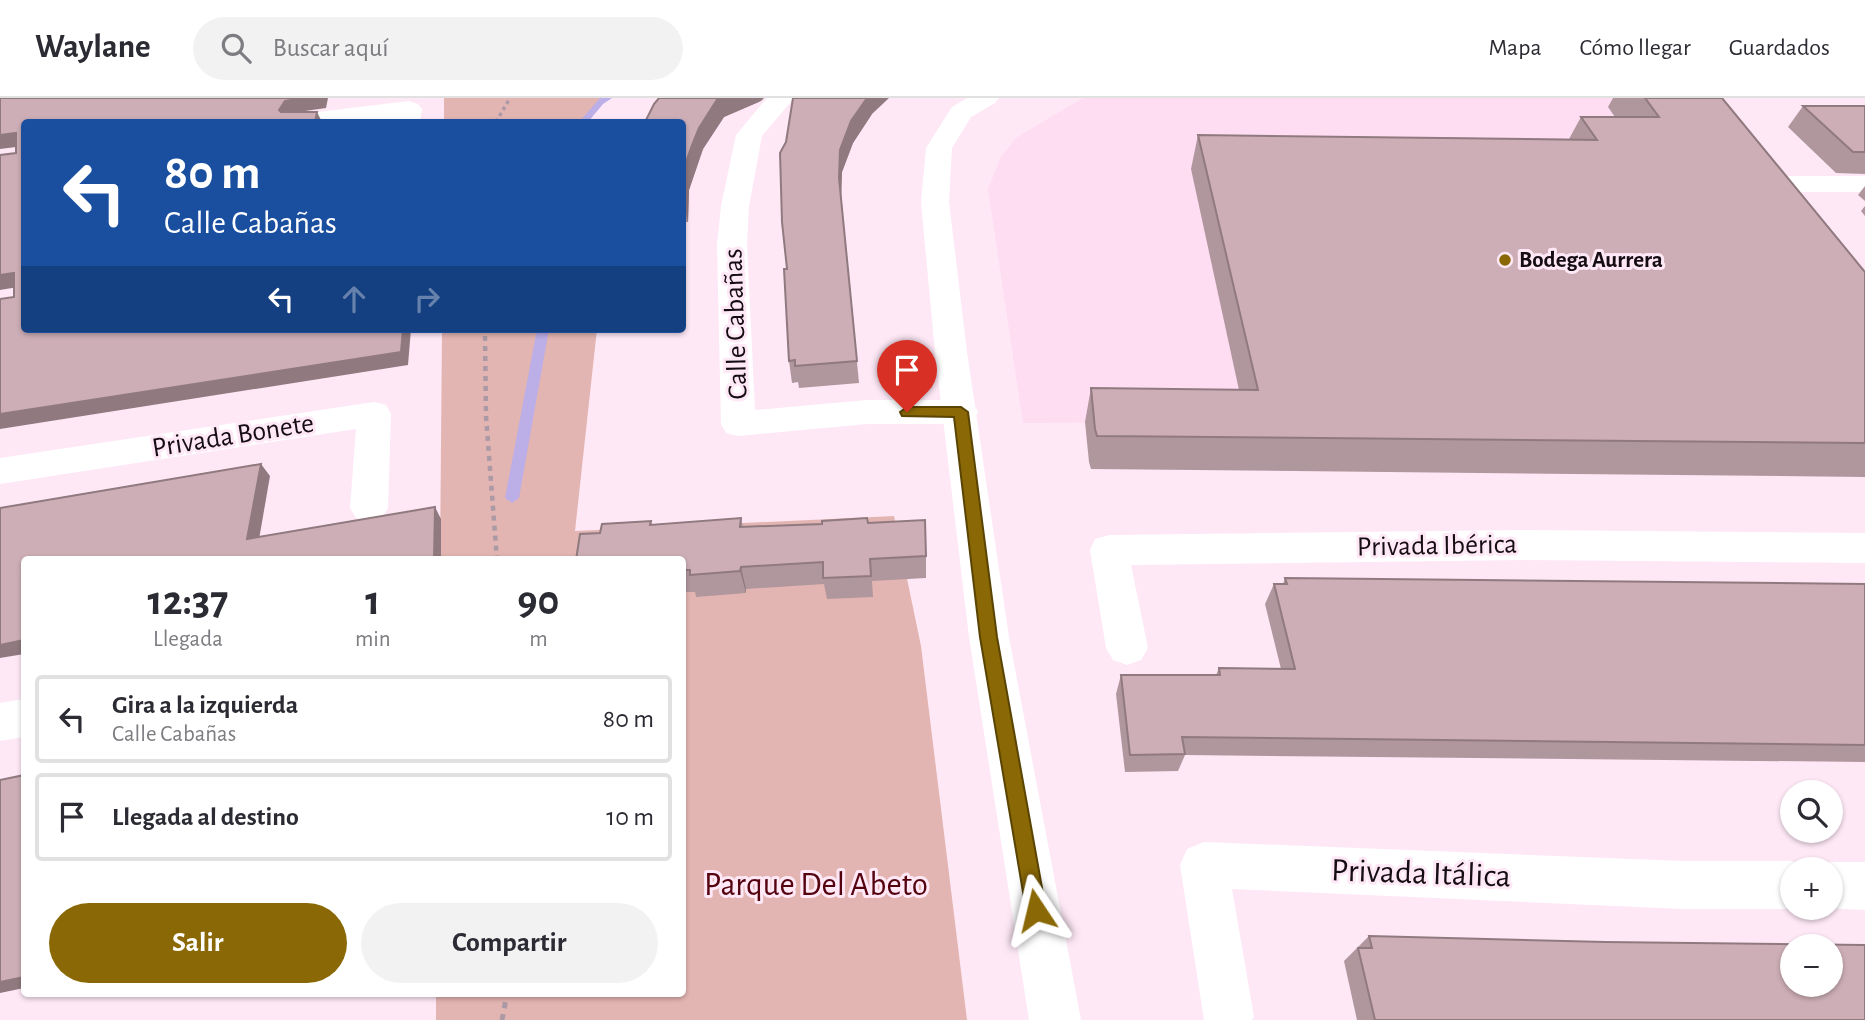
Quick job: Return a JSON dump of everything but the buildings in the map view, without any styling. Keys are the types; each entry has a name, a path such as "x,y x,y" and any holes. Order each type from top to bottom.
{"street":[{"name":"Calle Cabañas","path":"781,98 749,135 735,206 732,246 738,424 867,412 961,412"},
{"path":"986,98 961,112 939,148 935,202 946,313 989,637 1055,1020"},
{"path":"326,119 409,109 407,119"},
{"path":"1780,185 1865,184"},
{"name":"Privada Bonete","path":"0,471 374,414 369,508"},
{"name":"Privada Ibérica","path":"1127,648 1109,550 1524,545 1865,548"},
{"path":"0,723 21,719"},
{"name":"Privada Itálica","path":"1228,1017 1203,865 1780,886"},
{"path":"1843,886 1865,886"}],"path":[{"path":"498,119 510,98"},
{"path":"485,333 486,416 497,556"},
{"path":"502,1020 506,997"}],"shaded area":[{"path":"1083,98 1673,98 1246,422 1023,423 988,189 1001,157 1016,138"}],"green space":[{"path":"444,98 605,98 586,119 444,119"},
{"name":"Parque Del Abeto","path":"442,333 597,333 575,531 894,516 921,646 967,1020 436,1020 436,997 686,997 686,556 440,556"}],"waterway":[{"path":"586,119 607,98"},
{"path":"512,498 542,333"}],"place":[{"name":"Bodega Aurrera","path":"1505,260"}],"route":[{"path":"907,412 961,412 989,637 1036,910"}]}
